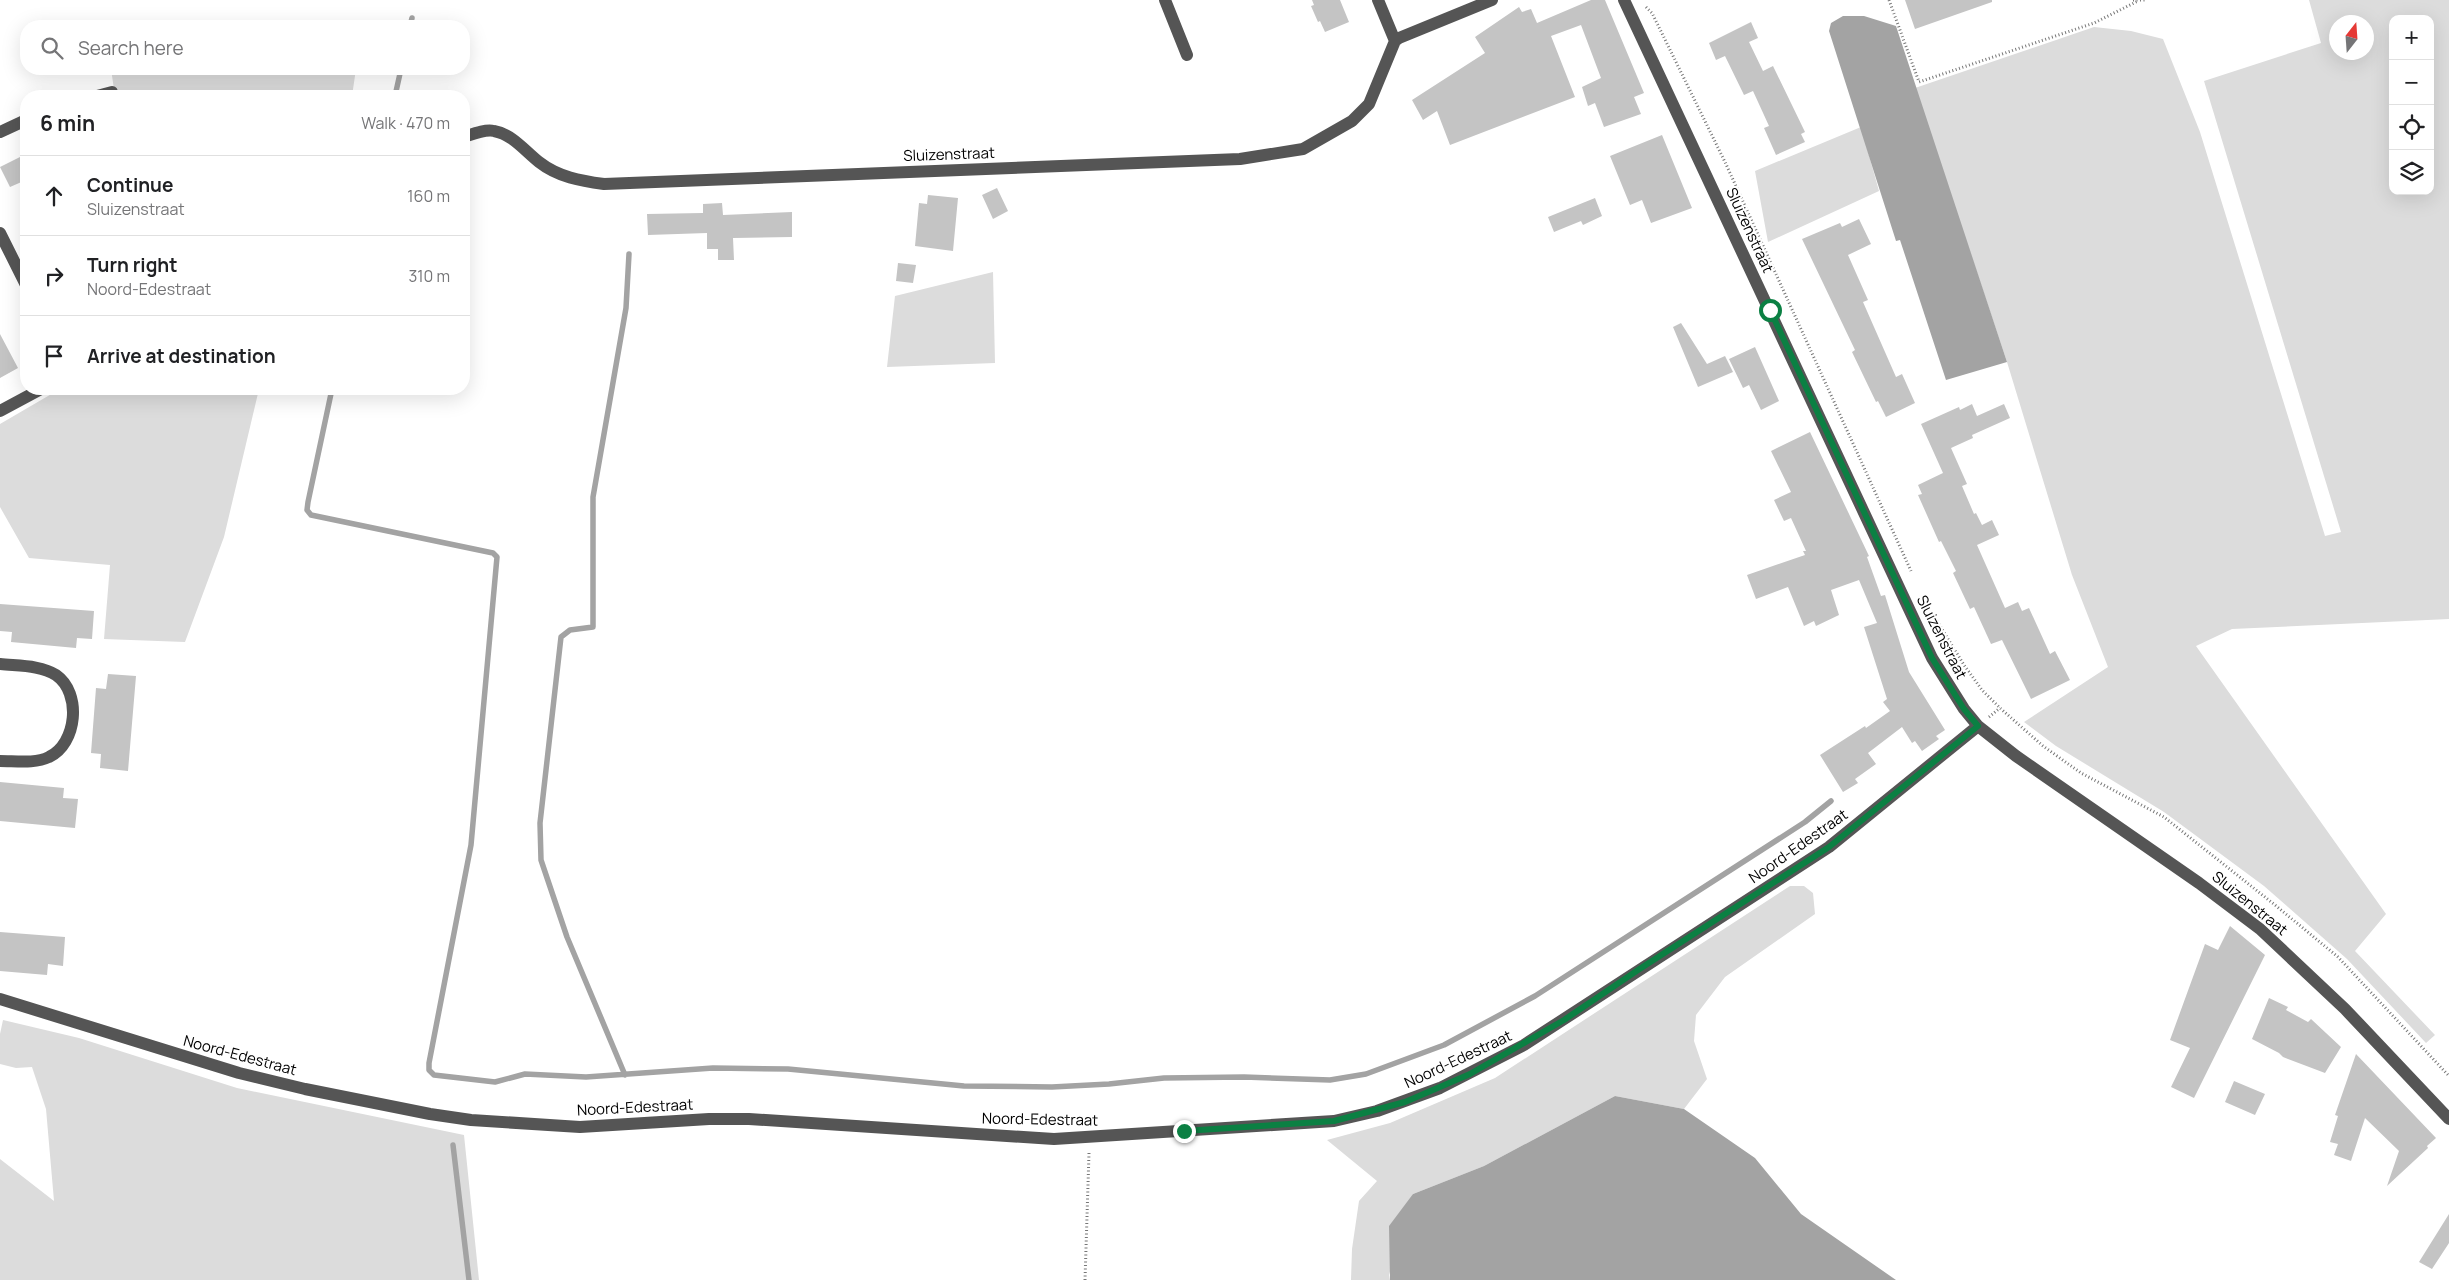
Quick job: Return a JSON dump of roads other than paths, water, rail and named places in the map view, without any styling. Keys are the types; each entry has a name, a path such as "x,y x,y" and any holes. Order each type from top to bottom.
{"street":[{"path":"1165,0 1187,55"},
{"path":"1378,0 1395,42 1399,38 1492,0"},
{"name":"Sluizenstraat","path":"1624,0 1932,658 1964,709 1978,726 2016,756 2191,877 2260,928 2345,1009 2449,1119"},
{"name":"Sluizenstraat","path":"470,135 495,130 510,138 555,172 585,182 604,184 1240,159 1303,149 1352,121 1369,104 1395,42"},
{"path":"0,132 20,123"},
{"path":"0,233 20,272"},
{"path":"0,411 30,395"},
{"path":"0,664 37,668 54,674 66,686 73,701 72,726 56,754 47,759 30,762 0,761"},
{"name":"Noord-Edestraat","path":"0,999 239,1073 348,1098 471,1120 580,1127 709,1119 749,1119 995,1137 1054,1139 1334,1121 1405,1102 1470,1074 1564,1020 1829,847 1978,726"}],"waterway":[{"path":"396,90 400,75"},
{"path":"625,1075 567,937 541,860 540,823 561,637 570,630 593,627 593,497 626,308 629,254"},
{"path":"331,395 308,502 307,510 311,515 493,553 497,557 471,845 429,1063 429,1070 434,1075 495,1082 525,1074 586,1077 713,1068 788,1069 964,1086 1052,1087 1109,1084 1164,1078 1244,1077 1330,1080 1366,1074 1444,1045 1535,996 1805,822 1831,801"},
{"path":"453,1145 469,1280"}]}
